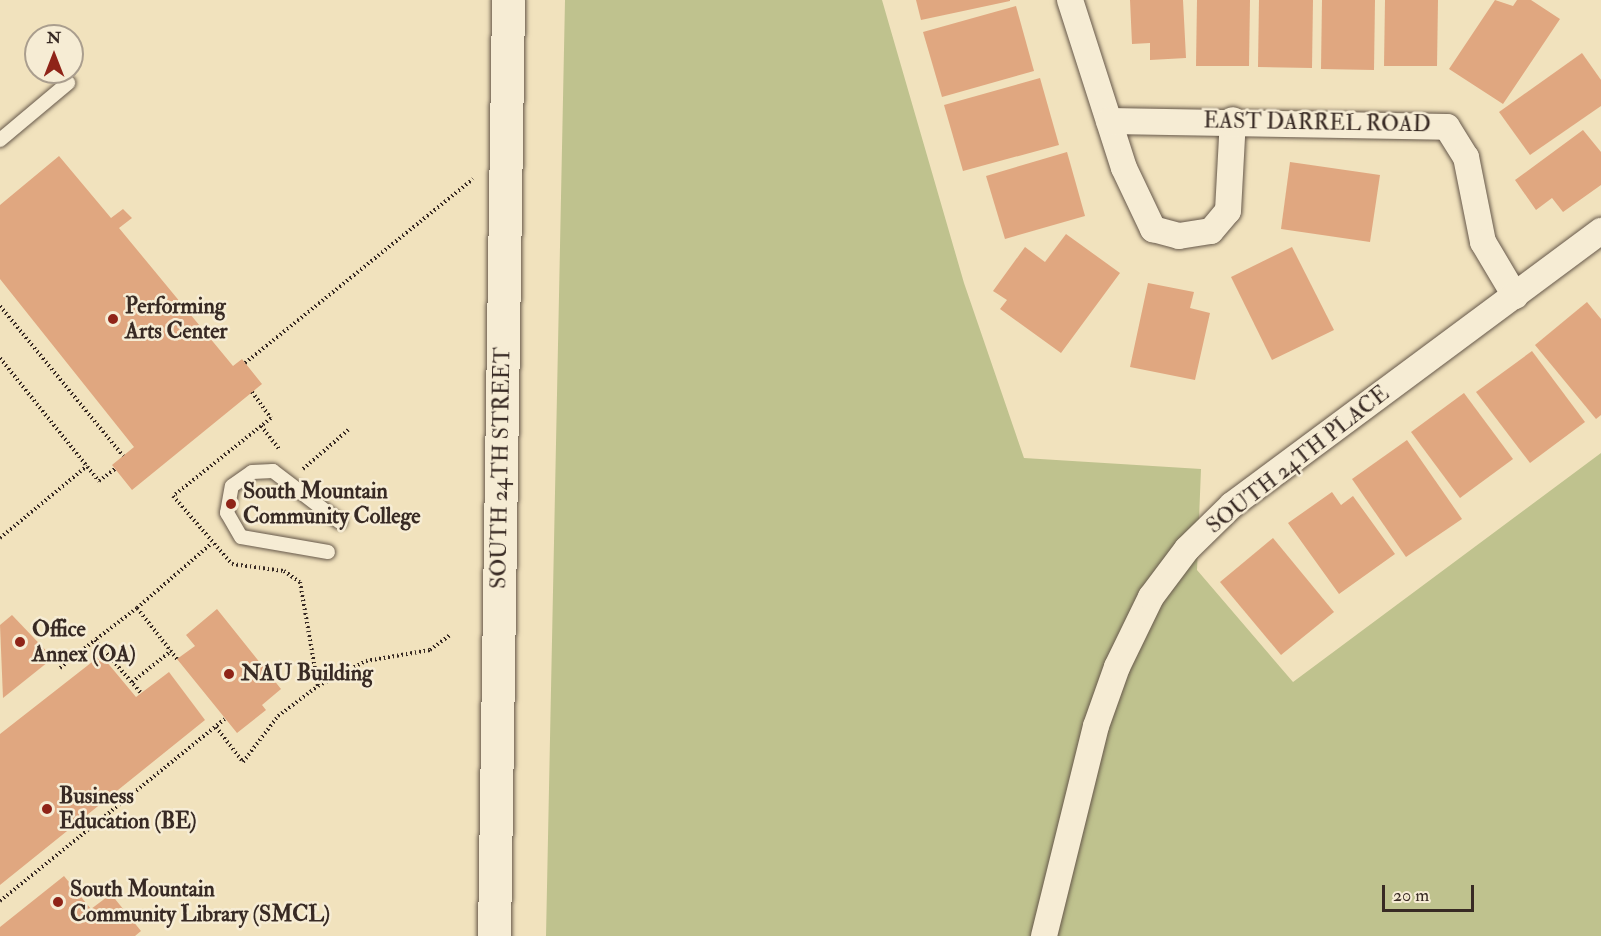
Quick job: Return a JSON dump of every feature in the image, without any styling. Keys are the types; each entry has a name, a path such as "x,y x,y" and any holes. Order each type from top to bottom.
{"main road":[{"name":"SOUTH 24TH STREET","path":"494,936 508,0"}],"street":[{"path":"1070,0 1140,210 1153,229 1179,236 1211,231 1228,211 1233,120"},
{"name":"EAST DARREL ROAD","path":"1109,121 1233,120 1447,127 1466,157 1483,242 1515,296"},
{"path":"1515,296 1601,231"},
{"name":"SOUTH 24TH PLACE","path":"1044,936 1095,726 1151,597 1187,549 1232,505 1515,296"}],"lane":[{"path":"0,140 67,84"},
{"path":"328,552 241,537 227,513 231,486 252,472 273,471 340,522"}],"path":[{"path":"245,363 506,152"},
{"path":"0,306 123,456"},
{"path":"0,358 99,481 115,469"},
{"path":"252,392 271,417 173,496 211,544 231,564 284,571 300,582 318,686"},
{"path":"261,426 286,457"},
{"path":"292,465 299,473 348,430"},
{"path":"0,538 87,466"},
{"path":"60,668 137,608 211,544"},
{"path":"137,608 177,659"},
{"path":"216,726 243,762 278,716 318,686 366,661 430,650 452,634"},
{"path":"95,640 141,693"},
{"path":"132,682 171,651"},
{"path":"0,901 225,719"}],"green space":[{"path":"565,0 882,0 964,283 1024,458 1201,469 1197,570 1293,682 1601,453 1601,936 546,936"}],"building":[{"path":"916,0 1010,0 1010,1 921,20"},
{"path":"1130,0 1183,0 1186,58 1150,60 1150,43 1132,44"},
{"path":"1197,0 1250,0 1249,66 1196,66"},
{"path":"1259,0 1313,0 1312,68 1258,67"},
{"path":"1322,0 1375,0 1374,70 1321,69"},
{"path":"1385,0 1438,0 1437,66 1384,66"},
{"path":"1495,0 1513,6 1517,0 1531,0 1560,19 1503,104 1449,69"},
{"path":"1016,6 1034,71 942,97 923,32"},
{"path":"1582,53 1601,80 1601,106 1530,155 1499,112"},
{"path":"1040,78 1059,145 963,171 944,105"},
{"path":"1583,130 1601,152 1601,185 1563,212 1552,198 1536,210 1515,180"},
{"path":"1067,152 1085,216 1005,239 986,176"},
{"name":"Performing Arts Center","path":"59,156 111,218 123,209 132,218 119,228 233,366 242,359 262,384 132,490 112,465 134,447 0,279 0,205"},
{"path":"1290,162 1380,175 1370,242 1281,229"},
{"path":"1066,234 1120,273 1061,353 1000,309 1007,300 993,291 1025,247 1045,262"},
{"path":"1292,247 1334,330 1272,360 1231,277"},
{"path":"1148,283 1194,292 1190,308 1210,313 1195,380 1130,367"},
{"path":"1587,302 1601,319 1601,415 1596,419 1535,345"},
{"path":"1532,351 1585,422 1530,463 1476,392"},
{"path":"1464,393 1513,459 1460,498 1411,432"},
{"path":"1407,440 1462,519 1406,557 1352,479"},
{"path":"1332,492 1341,505 1353,496 1395,554 1339,594 1288,523"},
{"path":"1273,538 1334,612 1281,655 1220,582"},
{"name":"NAU Building","path":"217,609 281,689 262,705 266,710 237,733 177,659 195,646 186,635"},
{"name":"Office Annex (OA)","path":"12,615 53,658 3,698 0,625"},
{"name":"Business Education (BE)","path":"101,655 136,697 169,672 205,720 0,885 0,734"},
{"name":"South Mountain Community Library (SMCL)","path":"64,876 91,909 111,894 141,931 135,936 0,936 0,927"}],"place":[{"name":"Performing Arts Center","path":"113,319"},
{"name":"South Mountain Community College","path":"231,504"},
{"name":"Office Annex (OA)","path":"20,642"},
{"name":"NAU Building","path":"229,674"},
{"name":"Business Education (BE)","path":"47,809"},
{"name":"South Mountain Community Library (SMCL)","path":"58,902"}]}
